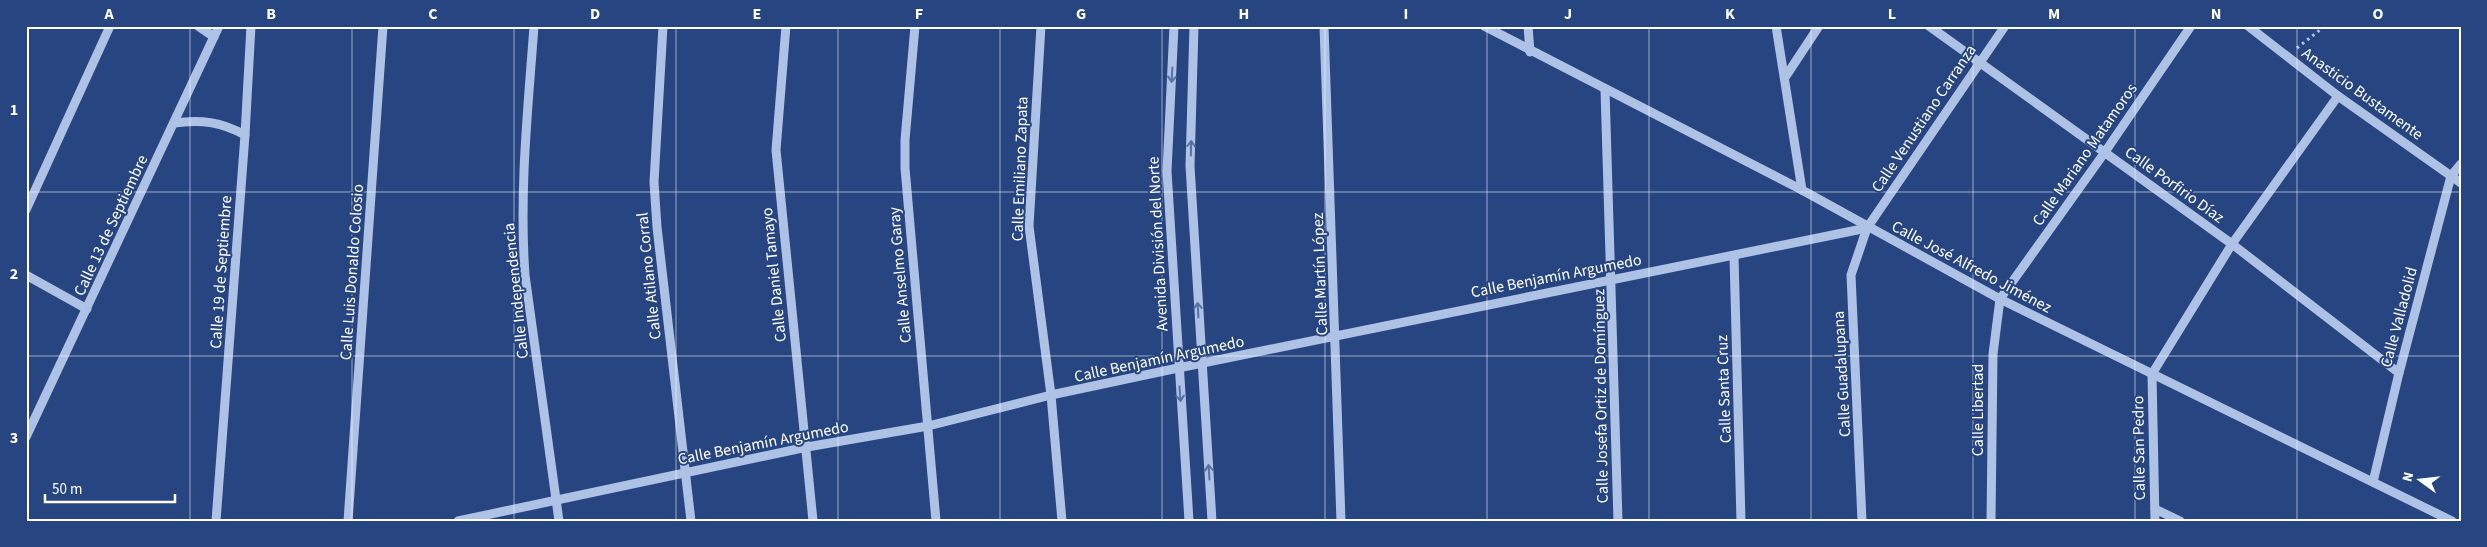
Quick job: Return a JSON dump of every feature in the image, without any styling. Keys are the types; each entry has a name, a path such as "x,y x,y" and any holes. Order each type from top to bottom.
{"street":[{"path":"26,210 110,26"},
{"path":"198,26 214,37"},
{"name":"Calle 13 de Septiembre","path":"26,437 88,309 219,26"},
{"name":"Calle 19 de Septiembre","path":"216,521 245,135 251,26"},
{"name":"Calle Luis Donaldo Colosio","path":"348,521 383,26"},
{"name":"Calle Independencia","path":"534,26 522,199 523,238 525,275 559,521"},
{"name":"Calle Atilano Corral","path":"663,26 654,182 657,227 687,473 691,521"},
{"name":"Calle Daniel Tamayo","path":"786,26 776,150 813,521"},
{"name":"Calle Anselmo Garay","path":"915,26 905,140 905,168 936,521"},
{"name":"Calle Emiliano Zapata","path":"1041,26 1029,226 1051,396 1062,521"},
{"name":"Avenida División del Norte","path":"1174,26 1167,171 1178,368 1190,521"},
{"path":"1194,26 1190,166 1212,521"},
{"name":"Calle Martín López","path":"1324,26 1341,521"},
{"name":"Calle José Alfredo Jiménez","path":"1484,26 1530,52 1802,190 1867,228 2000,299 2452,521"},
{"path":"1528,26 1530,52"},
{"path":"1776,26 1786,76 1802,190"},
{"path":"1786,76 1820,26"},
{"name":"Calle Porfirio Díaz","path":"1929,26 2232,244 2399,373"},
{"name":"Calle Venustiano Carranza","path":"1867,228 2004,26"},
{"name":"Calle Mariano Matamoros","path":"2000,299 2105,152 2191,26"},
{"name":"Anasticio Bustamente","path":"2248,26 2338,96 2461,183"},
{"name":"Calle Josefa Ortiz de Domínguez","path":"1605,90 1618,521"},
{"path":"2152,374 2232,244 2338,96"},
{"path":"174,123 192,120 211,121 229,126 245,135"},
{"name":"Calle Valladolid","path":"2373,482 2399,373 2451,176 2461,164"},
{"name":"Calle Benjamín Argumedo","path":"458,521 807,447 928,426 1051,396 1336,335 1867,228"},
{"name":"Calle Guadalupana","path":"1862,521 1851,275 1867,228"},
{"name":"Calle Santa Cruz","path":"1734,256 1742,521"},
{"path":"26,274 88,309"},
{"name":"Calle Libertad","path":"1992,521 1992,354 2000,299"},
{"name":"Calle San Pedro","path":"2152,374 2155,521"},
{"path":"2155,509 2180,521"}],"path":[{"path":"2286,56 2325,26"}]}
